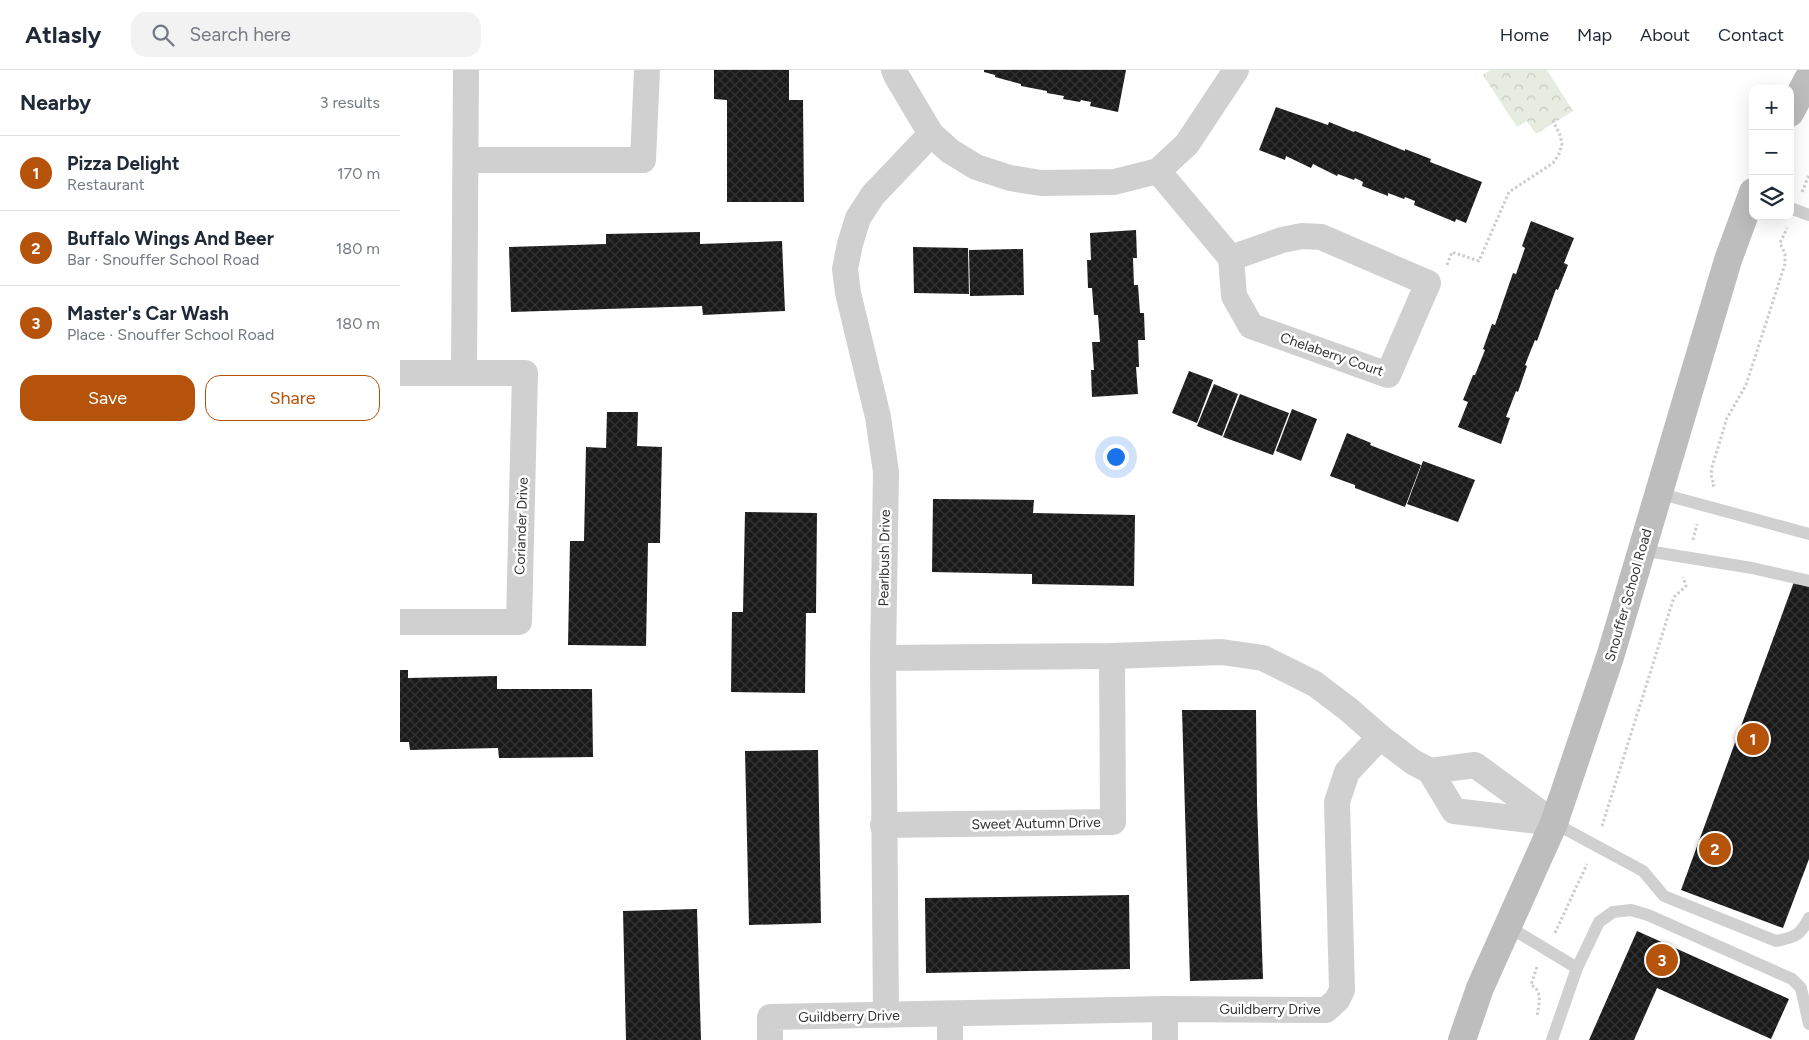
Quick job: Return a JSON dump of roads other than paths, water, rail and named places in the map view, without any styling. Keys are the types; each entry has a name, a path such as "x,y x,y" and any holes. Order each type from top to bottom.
{"main road":[{"path":"1794,105 1809,77"},
{"name":"Snouffer School Road","path":"1462,1040 1480,988 1554,823 1592,713 1728,260 1749,202"},
{"name":"Snouffer School Road","path":"1443,1040 1480,988"}],"street":[{"path":"464,373 466,70"},
{"path":"466,160 643,160 647,70"},
{"path":"894,70 931,134 950,151 976,167 1010,178 1041,183 1114,182 1158,171 1186,144 1236,70"},
{"name":"Pearlbush Drive","path":"886,1015 883,658 886,472 878,417 848,293 845,269 858,218 873,195 931,134"},
{"path":"1158,171 1231,258"},
{"name":"Chelaberry Court","path":"1302,236 1321,237 1428,283 1388,375 1251,326 1234,296 1231,258 1282,240 1302,236"},
{"name":"Coriander Drive","path":"400,373 525,373 519,622 400,622"},
{"path":"883,658 1112,656 1222,652 1263,658 1315,684 1413,762 1430,771 1454,811 1554,823"},
{"name":"Sweet Autumn Drive","path":"883,825 1113,822 1112,656"},
{"name":"Guildberry Drive","path":"770,1040 770,1017 1165,1010 1326,1010 1337,1000 1342,990 1338,802 1347,772 1380,737"},
{"path":"1430,771 1475,765 1554,823"},
{"path":"1165,1010 1165,1040"},
{"path":"950,1014 950,1040"}],"lane":[{"path":"1794,210 1809,215"},
{"path":"1658,493 1809,534"},
{"path":"1641,550 1752,568 1809,581"},
{"path":"1554,823 1643,871 1664,896 1776,941 1793,938 1804,928 1809,918"},
{"path":"1552,1040 1577,968 1599,922 1613,912 1631,910 1648,915 1792,979 1801,988 1809,1024"},
{"path":"1509,927 1577,968"}],"place":[{"name":"Pizza Delight","path":"1753,739"},
{"name":"Buffalo Wings And Beer","path":"1715,849"},
{"name":"Master's Car Wash","path":"1662,960"}]}
